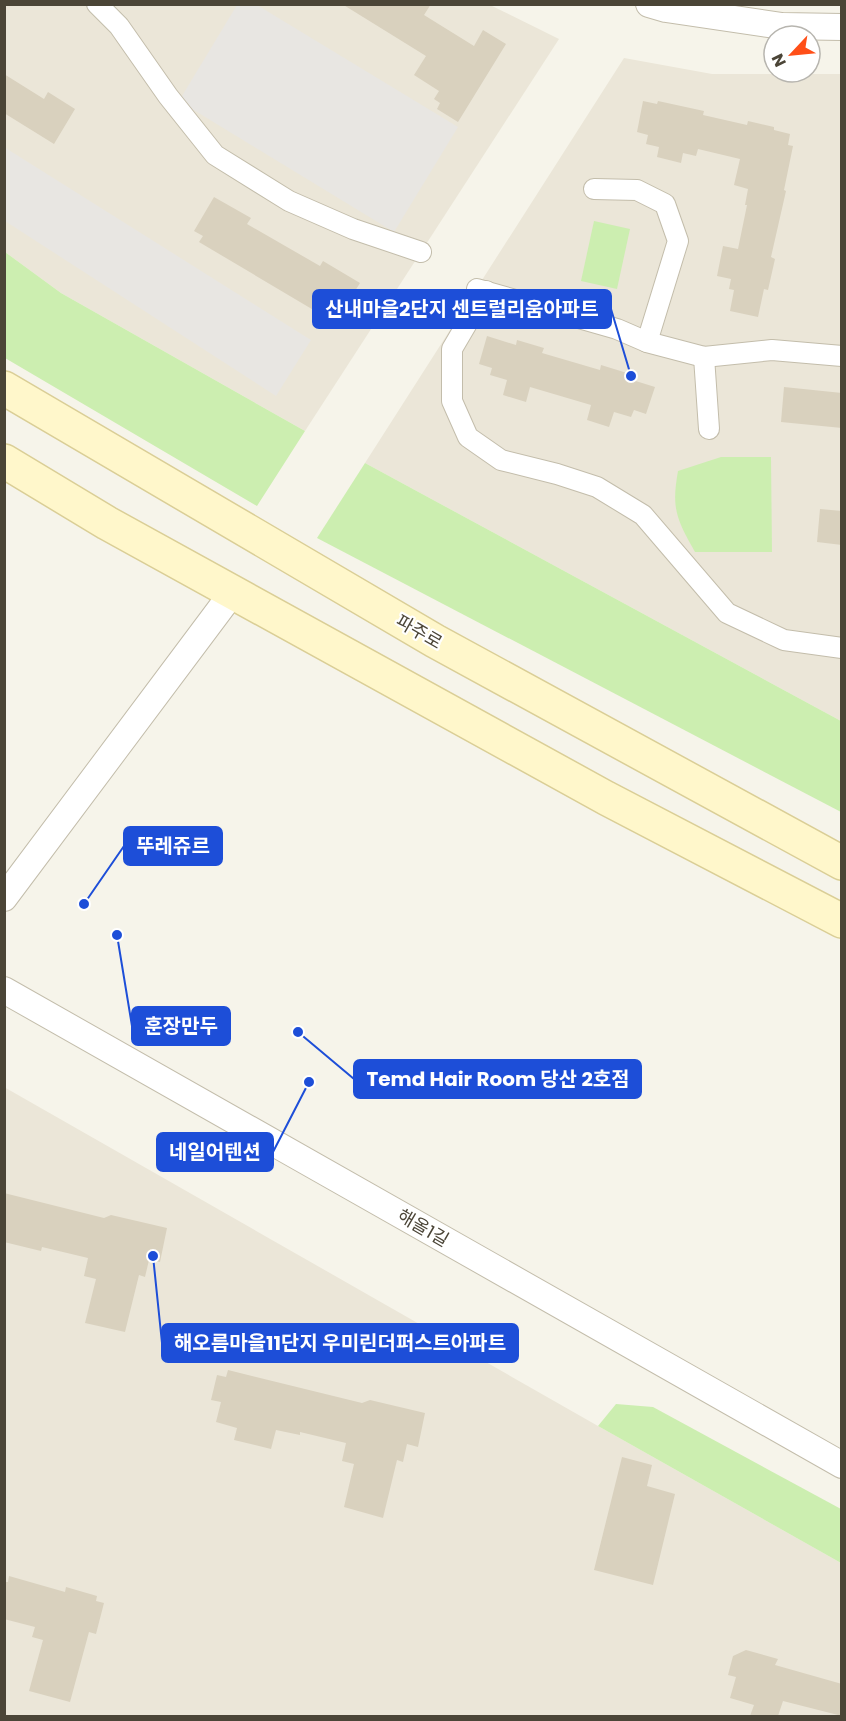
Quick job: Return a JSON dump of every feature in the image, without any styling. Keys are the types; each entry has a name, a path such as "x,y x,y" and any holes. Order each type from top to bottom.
{"main road":[{"name":"파주로","path":"4,388 435,641 842,863"},
{"path":"4,461 107,523 606,798 842,921"}],"street":[{"path":"97,4 118,26 168,96 215,155 289,201 353,229 421,252"},
{"path":"649,4 666,9 782,26 842,27"},
{"path":"594,189 637,190 665,204 672,223 678,241 647,342"},
{"path":"842,356 772,350 704,357 647,342 617,329 481,290 452,348 452,401 468,437 501,460 597,487 643,515 727,613 784,639 842,648"},
{"path":"704,357 710,429"},
{"path":"4,898 233,592"},
{"name":"해올1길","path":"4,990 842,1465"}],"shaded area":[{"path":"5,5 490,5 559,39 305,431 61,293 5,252"},
{"path":"237,5 257,5 458,127 394,232 179,101"},
{"path":"624,58 712,74 762,74 762,84 822,84 822,74 841,74 841,721 365,463"},
{"path":"4,147 311,340 276,396 5,221"},
{"path":"4,1087 841,1563 841,1716 5,1716"}],"green space":[{"path":"594,221 630,229 617,289 581,281"},
{"path":"5,252 61,293 305,431 257,506 5,358"},
{"path":"721,457 771,457 772,552 695,552 689,541 677,514 675,495 678,471"},
{"path":"365,463 841,721 841,812 317,538"},
{"path":"616,1404 653,1407 841,1509 841,1563 598,1426"}],"building":[{"path":"342,4 431,4 424,15 474,46 483,30 506,44 458,122 437,109 440,103 434,99 439,91 414,75 426,56"},
{"path":"4,74 44,99 48,92 75,109 54,144 4,113"},
{"path":"643,101 657,104 658,101 704,111 703,115 747,125 748,121 774,127 774,130 790,134 788,145 793,146 784,190 786,191 771,257 775,259 768,290 764,289 758,317 730,311 734,290 729,289 731,279 717,276 723,246 738,249 747,205 745,205 748,189 734,185 740,159 698,149 696,156 683,153 681,163 657,157 659,147 646,144 648,135 637,132"},
{"path":"214,197 251,218 247,224 320,266 323,261 360,283 339,317 331,312 327,318 199,242 203,236 194,231"},
{"path":"487,336 516,345 517,340 544,348 542,353 600,370 601,365 627,373 626,378 655,387 646,414 634,410 631,417 614,412 609,427 587,420 591,405 530,387 526,402 503,395 507,380 490,375 492,368 479,364"},
{"path":"784,387 842,393 842,428 781,422"},
{"path":"820,509 842,511 842,545 817,542"},
{"path":"4,1193 104,1218 111,1215 167,1228 160,1262 149,1260 145,1277 139,1275 125,1332 85,1323 96,1279 84,1276 88,1258 42,1247 41,1251 4,1242"},
{"path":"228,1370 362,1403 370,1400 425,1413 418,1447 407,1444 403,1462 397,1460 383,1518 344,1507 354,1464 342,1461 346,1443 300,1432 300,1435 276,1430 271,1449 234,1440 237,1428 216,1422 221,1402 211,1400 217,1375 226,1377"},
{"path":"622,1457 652,1465 647,1486 675,1494 653,1585 594,1570"},
{"path":"9,1576 65,1592 66,1587 97,1596 96,1601 104,1603 96,1634 89,1632 70,1702 29,1691 43,1640 32,1637 35,1627 4,1619 4,1582 8,1582"},
{"path":"746,1650 778,1659 775,1665 842,1684 842,1716 783,1701 778,1716 750,1716 754,1705 730,1698 736,1677 728,1675 733,1656"}],"place":[{"name":"산내마을2단지 센트럴리움아파트","path":"631,376"},
{"name":"뚜레쥬르","path":"84,904"},
{"name":"훈장만두","path":"117,935"},
{"name":"Temd Hair Room 당산 2호점","path":"298,1032"},
{"name":"네일어텐션","path":"309,1082"},
{"name":"해오름마을11단지 우미린더퍼스트아파트","path":"153,1256"}]}
